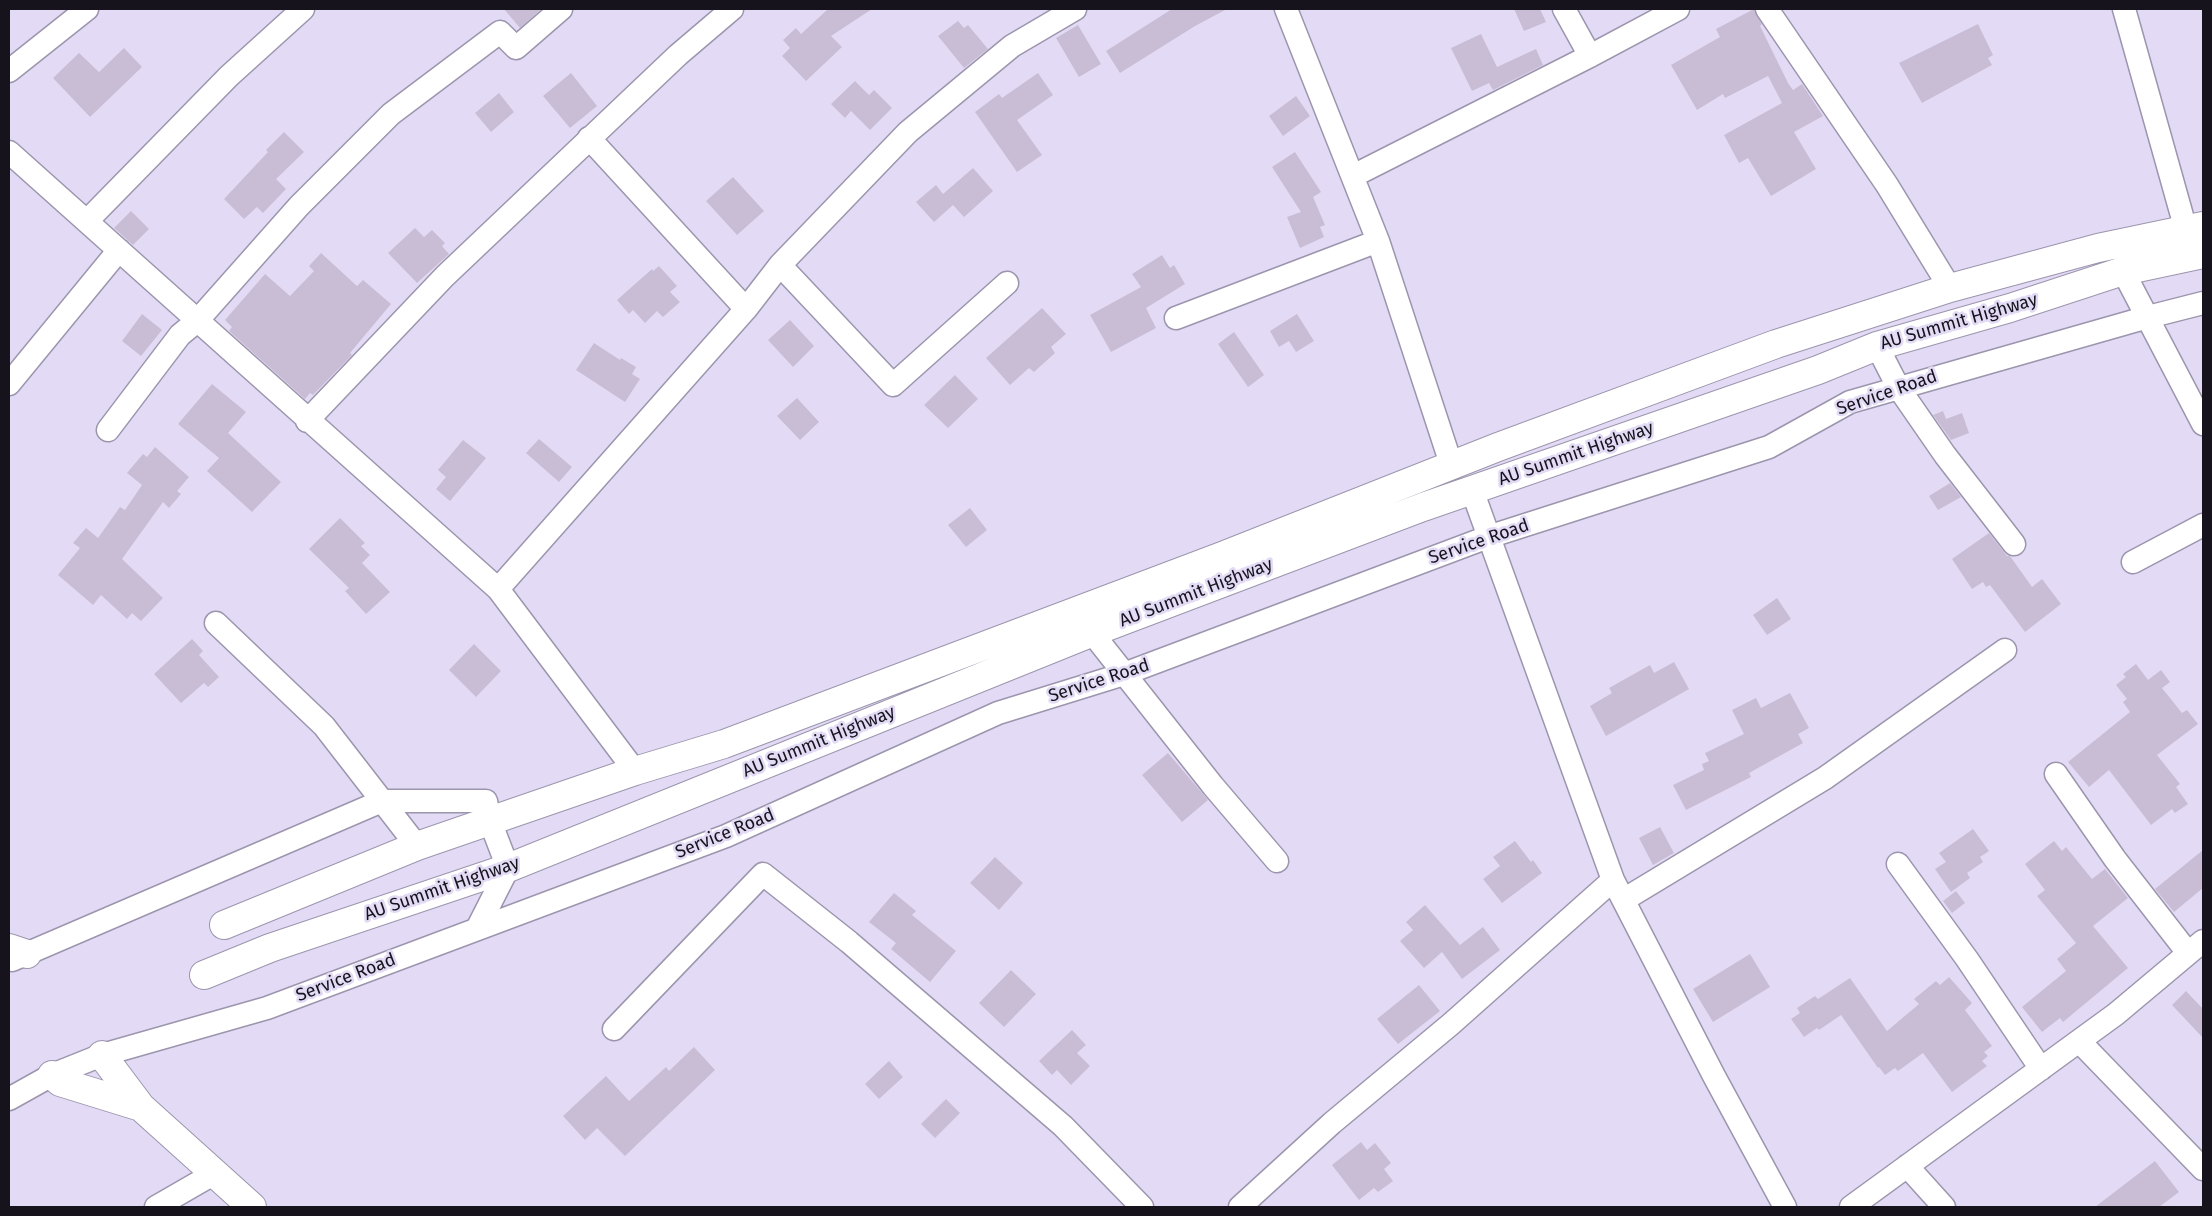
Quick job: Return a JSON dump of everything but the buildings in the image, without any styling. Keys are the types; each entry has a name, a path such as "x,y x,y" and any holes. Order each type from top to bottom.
{"main road":[{"name":"AU Summit Highway","path":"224,926 417,846 635,771 724,744 1212,560 1507,444 1776,344 1950,288 2098,248 2195,228"},
{"name":"AU Summit Highway","path":"204,975 270,948 508,868 1093,632 1472,490 1818,370 1877,346 2010,308 2123,271 2203,254"},
{"path":"102,1055 141,1107 252,1207"},
{"path":"52,1075 60,1082 141,1107"}],"street":[{"path":"9,71 87,9"},
{"path":"87,221 229,76 303,9"},
{"path":"108,430 180,335 197,320 299,206 392,114 500,32 516,48 561,9"},
{"path":"308,421 445,276 678,55 732,9"},
{"path":"498,589 746,309 780,266 908,132 1012,46 1075,9"},
{"path":"1564,9 1590,56"},
{"path":"1353,176 1590,56 1678,9"},
{"path":"1768,9 1887,184 1950,288"},
{"path":"2124,9 2195,228"},
{"path":"1291,11 1378,241 1452,467"},
{"path":"589,138 746,309"},
{"path":"9,152 498,589 635,771"},
{"path":"1176,318 1378,241"},
{"path":"9,384 119,250"},
{"path":"780,266 893,385 1007,283"},
{"path":"2123,271 2203,424"},
{"name":"Service Road","path":"9,1099 52,1075 102,1055 267,1008 726,836 998,713 1124,674 1488,537 1770,447 1850,402 2148,316 2203,303"},
{"path":"1877,346 1898,387 1945,455 2014,544"},
{"path":"1472,490 1613,880 1625,899 1714,1076 1785,1207"},
{"path":"2133,562 2203,525"},
{"path":"216,623 324,726 417,846"},
{"path":"1093,632 1213,786 1277,862"},
{"path":"1625,899 1825,778 2005,650"},
{"path":"1852,1207 2116,1014 2196,947 2115,859 2056,774"},
{"path":"15,955 382,801 486,801 490,820 508,868 477,929"},
{"path":"1898,864 1967,959 2041,1069"},
{"path":"614,1029 763,874 849,942 1063,1126 1142,1207"},
{"path":"1240,1207 1332,1123 1451,1024 1613,880"},
{"path":"2080,1041 2203,1169"},
{"path":"1907,1166 1944,1207"},
{"path":"156,1207 215,1173"}]}
